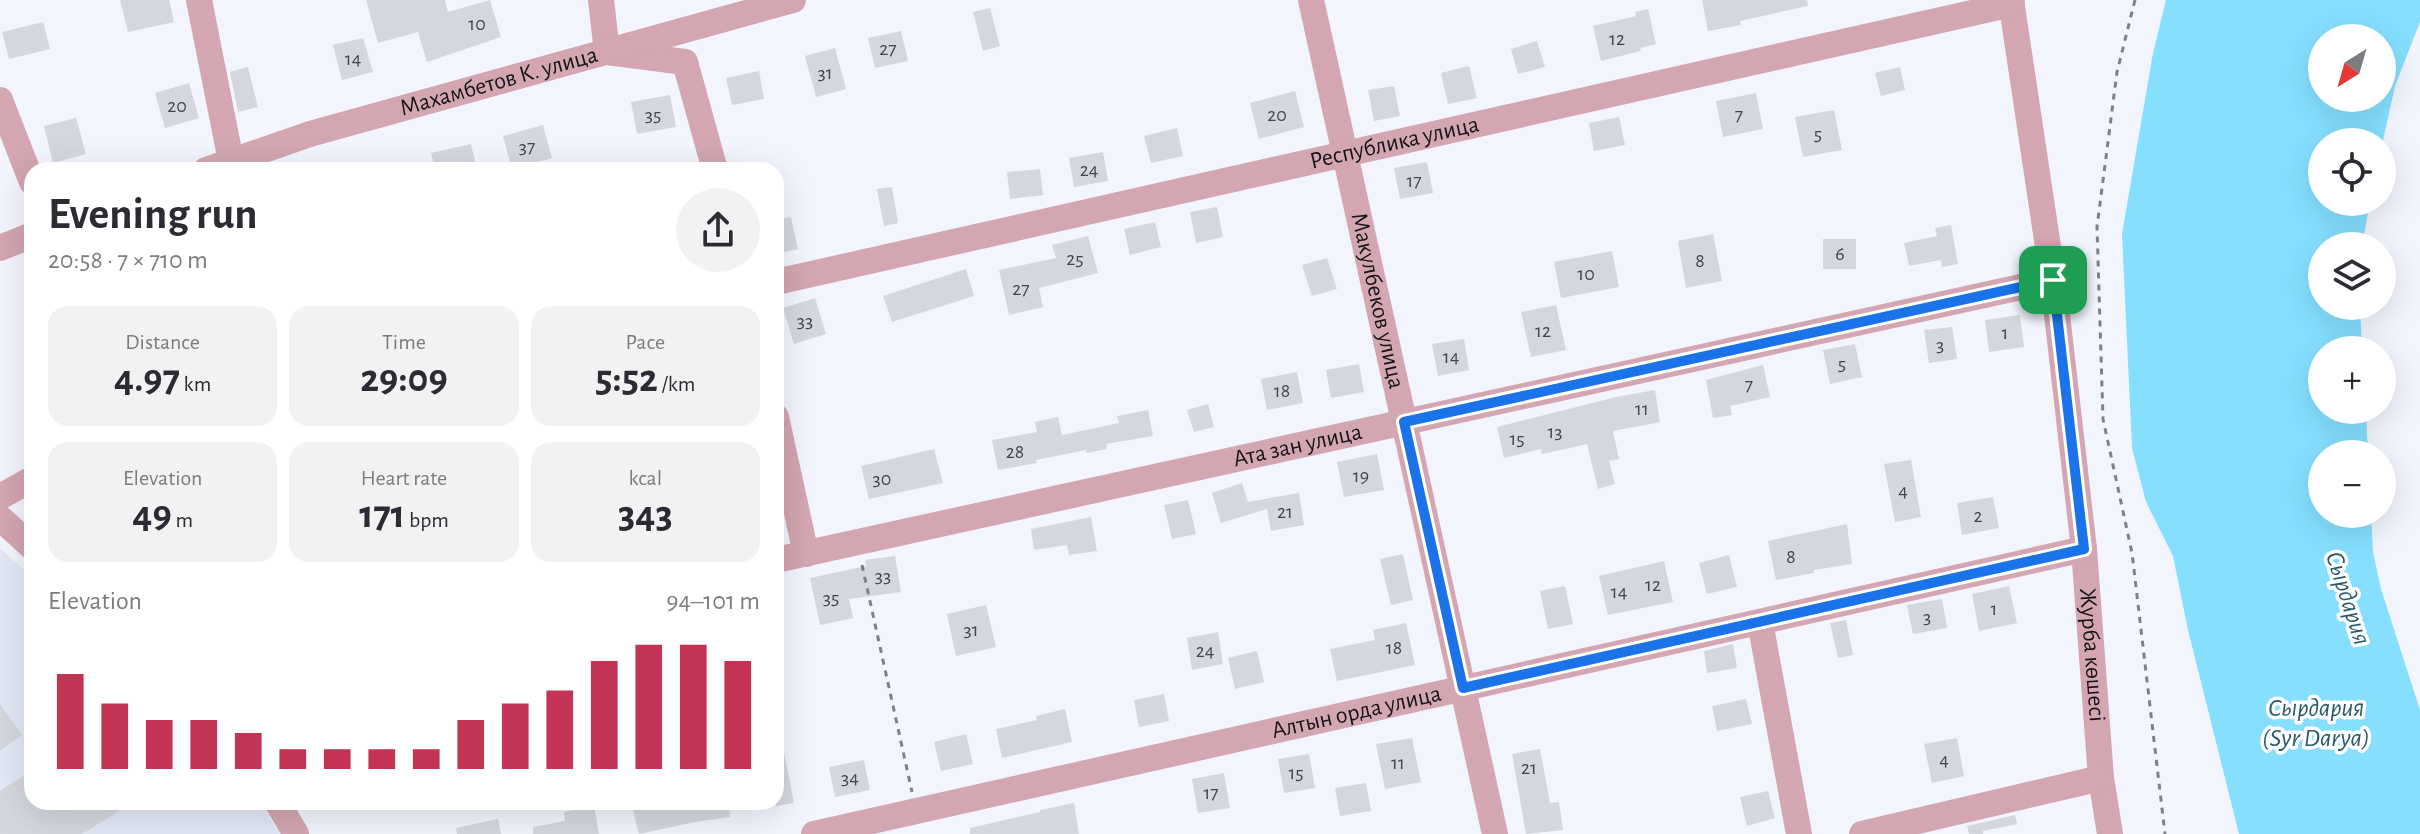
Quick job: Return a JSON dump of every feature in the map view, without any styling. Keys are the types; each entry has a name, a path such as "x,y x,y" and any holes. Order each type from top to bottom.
{"street":[{"path":"199,0 219,162"},
{"path":"601,0 607,52 685,62 713,162"},
{"name":"Махамбетов К. улица","path":"230,162 310,134 793,0"},
{"name":"Макулбеков улица","path":"1311,0 1495,834"},
{"name":"Республика улица","path":"784,280 2011,2"},
{"name":"Журба көшесі","path":"2011,2 2053,280 2084,549 2101,778 2110,834"},
{"path":"0,100 24,162"},
{"path":"0,248 24,238"},
{"name":"Ата зан улица","path":"784,558 2053,280"},
{"path":"784,454 806,554"},
{"path":"0,497 24,484"},
{"path":"0,518 24,540"},
{"name":"Алтын орда улица","path":"814,834 2084,549"},
{"path":"1760,622 1799,834"},
{"path":"1862,834 2101,778"},
{"path":"282,810 296,834"}],"path":[{"path":"2135,0 2117,72 2097,227 2102,403 2132,553 2165,834"},
{"path":"857,542 916,811"}],"shaded area":[{"path":"0,548 24,570 24,810 265,810 280,834 0,834"}],"water":[{"name":"Сырдария (Syr Darya)","path":"2166,0 2420,0 2420,22 2396,83 2396,24 2308,24 2308,112 2389,112 2386,128 2308,128 2308,216 2367,216 2365,232 2308,232 2308,320 2361,320 2361,336 2308,336 2308,424 2367,424 2367,440 2308,440 2308,528 2372,528 2381,589 2420,710 2420,834 2239,834 2188,630 2173,556 2146,502 2132,448 2122,234 2153,53"}],"building":[{"path":"120,0 169,0 174,22 128,32"},
{"path":"366,0 445,0 448,12 490,0 501,37 427,62 418,32 378,43"},
{"path":"1702,0 1807,0 1808,6 1708,31"},
{"path":"990,8 1000,46 983,51 973,12"},
{"path":"1648,9 1656,44 1601,61 1593,26 1636,16 1635,12"},
{"path":"43,22 50,49 9,59 2,32"},
{"path":"901,31 908,61 875,68 868,38"},
{"path":"363,38 373,72 342,80 333,45"},
{"path":"1537,41 1545,67 1518,74 1511,49"},
{"path":"835,48 846,89 816,97 805,56"},
{"path":"1469,66 1477,98 1448,104 1441,73"},
{"path":"248,67 258,107 238,112 230,72"},
{"path":"1900,67 1905,90 1881,96 1875,73"},
{"path":"759,71 764,99 732,105 726,78"},
{"path":"189,83 199,118 165,128 155,93"},
{"path":"1394,86 1400,116 1374,121 1368,90"},
{"path":"1295,91 1304,127 1259,139 1250,103"},
{"path":"1756,93 1763,129 1723,137 1716,101"},
{"path":"670,95 676,127 637,134 631,102"},
{"path":"1834,110 1842,150 1803,157 1795,117"},
{"path":"1619,117 1625,145 1594,151 1589,123"},
{"path":"76,118 86,154 53,162 44,126"},
{"path":"543,125 552,158 537,162 510,162 503,136"},
{"path":"1177,128 1183,156 1151,163 1144,136"},
{"path":"471,144 475,162 433,162 431,153"},
{"path":"1103,152 1108,181 1074,187 1069,158"},
{"path":"1427,162 1433,193 1400,199 1394,168"},
{"path":"1040,169 1043,195 1010,199 1007,172"},
{"path":"892,187 898,223 884,226 877,189"},
{"path":"1217,207 1223,237 1196,243 1190,212"},
{"path":"791,217 798,249 784,252 784,218"},
{"path":"1155,222 1161,247 1130,255 1124,229"},
{"path":"1951,225 1958,264 1942,267 1941,260 1909,266 1904,243 1937,236 1935,228"},
{"path":"1713,234 1722,281 1686,288 1678,241"},
{"path":"1088,236 1098,273 1039,288 1043,307 1009,315 999,270 1056,258 1052,245"},
{"path":"1823,239 1856,239 1856,269 1823,269"},
{"path":"1612,251 1619,287 1561,298 1554,262"},
{"path":"1327,258 1337,289 1312,296 1302,265"},
{"path":"966,269 974,296 892,322 883,296"},
{"path":"815,298 826,334 794,344 784,308"},
{"path":"1556,305 1566,350 1531,357 1521,312"},
{"path":"2020,315 2024,347 1989,352 1985,320"},
{"path":"1952,327 1957,359 1929,363 1924,330"},
{"path":"1464,339 1469,370 1438,376 1432,344"},
{"path":"1855,344 1862,377 1830,384 1823,350"},
{"path":"1359,364 1364,392 1331,398 1326,370"},
{"path":"1763,365 1770,397 1730,406 1732,415 1713,418 1706,380"},
{"path":"1297,372 1303,403 1267,410 1261,379"},
{"path":"1655,390 1660,422 1613,431 1619,459 1609,461 1615,484 1598,489 1587,444 1542,454 1541,449 1504,458 1497,427"},
{"path":"1208,404 1214,427 1194,432 1187,410"},
{"path":"1148,410 1153,436 1106,444 1107,449 1086,453 1086,450 998,470 992,440 1037,432 1035,422 1058,417 1062,435 1119,423 1117,416"},
{"path":"934,449 943,483 869,499 861,466"},
{"path":"1377,454 1384,490 1344,497 1337,462"},
{"path":"1911,460 1921,517 1895,522 1884,464"},
{"path":"1242,483 1248,502 1299,493 1304,525 1271,531 1267,509 1221,523 1212,493"},
{"path":"1993,497 1999,528 1962,535 1957,503"},
{"path":"1188,500 1196,534 1172,539 1164,505"},
{"path":"1091,517 1097,551 1069,555 1067,545 1034,550 1031,529"},
{"path":"1847,524 1852,564 1776,580 1768,541"},
{"path":"1403,554 1413,600 1391,605 1380,559"},
{"path":"1729,555 1737,587 1707,594 1699,563"},
{"path":"895,556 901,592 849,599 853,618 820,625 810,578 866,566 865,560"},
{"path":"1664,561 1673,602 1608,615 1599,576"},
{"path":"1565,586 1573,624 1548,629 1540,591"},
{"path":"2009,586 2017,623 1979,631 1972,594"},
{"path":"1942,599 1947,628 1913,634 1907,605"},
{"path":"986,605 996,647 956,656 947,614"},
{"path":"1846,620 1853,655 1838,658 1830,623"},
{"path":"1406,623 1415,665 1337,681 1330,649 1375,640 1373,630"},
{"path":"1218,632 1223,664 1192,670 1187,638"},
{"path":"1733,644 1737,668 1707,673 1704,651"},
{"path":"1257,651 1264,682 1235,689 1228,658"},
{"path":"1164,694 1169,721 1139,727 1134,700"},
{"path":"1746,699 1752,724 1717,731 1712,706"},
{"path":"0,704 22,735 0,751"},
{"path":"1065,709 1072,742 1002,758 996,729 1037,720 1036,716"},
{"path":"966,734 973,764 941,771 934,742"},
{"path":"1412,738 1421,782 1385,789 1376,744"},
{"path":"1957,738 1964,776 1932,783 1924,744"},
{"path":"1540,749 1550,803 1559,802 1563,830 1526,834 1512,754"},
{"path":"784,752 794,803 784,805"},
{"path":"1309,754 1315,788 1284,793 1278,759"},
{"path":"864,760 870,790 835,797 829,767"},
{"path":"1224,773 1230,808 1198,813 1192,779"},
{"path":"24,775 24,810 120,810 82,834 0,834 0,791"},
{"path":"1366,783 1371,811 1340,816 1335,788"},
{"path":"1768,791 1775,818 1747,826 1740,797"},
{"path":"1074,803 1079,834 970,834 970,828"},
{"path":"595,810 599,834 533,834 533,827 565,821 564,812"},
{"path":"633,810 729,810 730,817 639,834"},
{"path":"2015,815 2017,824 1983,831 1983,834 1969,834 1967,826"},
{"path":"498,819 501,834 457,834 456,828"}],"route":[{"path":"2053,280 2084,549 1463,688 1404,422 2053,280"}],"water label":[{"name":"Сырдария","path":"2348,598"}]}
